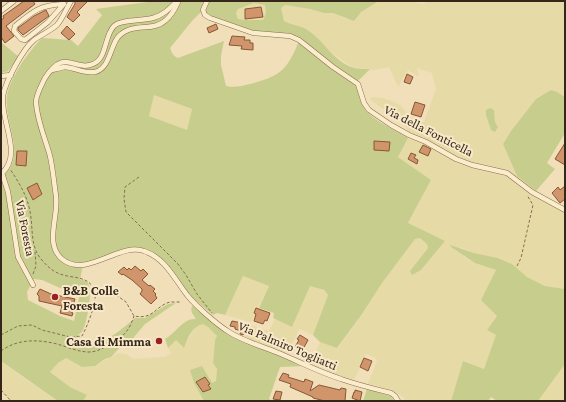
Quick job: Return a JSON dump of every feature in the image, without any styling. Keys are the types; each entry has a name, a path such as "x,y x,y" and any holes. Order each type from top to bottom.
{"street":[{"path":"1,11 14,1"},
{"path":"64,4 52,18 25,40 21,39 14,31 15,26 43,7 54,4 64,4 71,1"},
{"path":"51,70 65,67 80,71 94,72 102,69 118,38 126,31 135,28 148,28 166,21 173,12 178,1"},
{"path":"51,70 59,63 70,61 86,66 95,64 102,56 109,33 116,24 154,18 167,12 178,1"},
{"name":"Via della Fonticella","path":"207,1 203,10 205,15 210,18 253,33 290,36 299,40 333,67 358,84 364,103 369,110 391,125 456,159 472,165 507,173 528,189 565,210"},
{"path":"2,173 8,166 12,157 2,104 6,85 11,74 30,45 56,25 64,4"},
{"name":"Via Palmiro Togliatti","path":"51,70 44,80 36,100 39,119 50,158 58,204 53,238 54,249 62,260 72,264 85,265 130,250 143,250 162,261 188,296 228,332 341,379 391,393 398,401"},
{"path":"1,76 11,74"},
{"name":"Via Foresta","path":"2,173 8,192 18,257 32,283"}],"path":[{"path":"8,166 29,206 36,266 32,283"},
{"path":"139,177 126,187 124,199 126,212 178,264 213,316"},
{"path":"517,266 521,258 533,206 526,193 528,189"},
{"path":"1,335 18,326 32,326 70,337 82,336 87,326 95,293 91,284 86,279 60,275 49,269 35,252"},
{"path":"112,292 126,302 134,316"},
{"path":"134,316 144,317 170,302 180,302"},
{"path":"1,351 13,344 31,341 57,344 74,350 89,352 99,350 126,334 134,316"},
{"path":"1,390 11,401"}],"shaded area":[{"path":"379,1 408,1 422,4 430,1 565,1 565,97 557,92 525,113 503,144 517,176 536,191 565,207 565,289 545,286 527,277 512,264 499,258 474,253 459,247 464,257 475,263 496,270 497,316 487,330 497,335 484,369 463,361 451,401 405,401 404,398 392,390 368,384 377,361 375,358 366,354 354,380 340,376 311,363 320,342 338,348 382,283 415,239 420,238 428,244 428,248 410,271 421,270 445,241 408,224 431,180 398,157 408,138 453,156 409,132 402,122 371,100 371,97 383,98 394,102 401,106 409,116 424,122 436,89 432,73 417,68 419,77 408,70 398,87 389,67 374,70 352,67 332,53 304,27 290,25 284,21 281,8 285,5 310,9 324,13 333,13 346,19"},
{"path":"254,3 265,5 266,13 263,20 238,19 236,13 238,9"},
{"path":"154,94 192,109 187,131 149,116"},
{"path":"243,276 269,286 251,322 225,315"},
{"path":"310,285 324,291 328,295 313,335 299,329 288,354 245,337 250,325 269,331 275,319 292,327"},
{"path":"203,324 217,336 215,340 213,363 217,369 216,381 213,383 194,383 204,401 83,401 87,395 70,387 50,372 58,363 66,358 82,367 95,366 118,353 126,354 134,359 165,357 171,353 168,348 176,340 184,348 192,332 197,326"},
{"path":"1,361 58,401 11,401 1,390"},
{"path":"565,364 565,401 538,401"}],"green space":[{"path":"155,1 379,1 361,12 354,21 333,13 324,13 285,5 281,8 284,21 309,31 339,60 351,67 370,69 357,81 300,40 253,32 231,25 201,12 170,48 173,54 178,58 224,41 221,65 226,86 235,87 261,81 276,75 291,59 299,41 357,84 364,108 367,112 391,129 408,138 398,157 431,180 408,223 445,241 421,270 412,275 410,271 428,248 427,244 420,238 415,239 382,283 362,314 337,348 320,342 313,335 328,295 324,290 310,286 292,327 273,318 274,313 259,308 269,286 243,276 225,315 217,313 213,315 189,295 163,260 131,249 83,264 80,280 88,283 90,299 85,326 76,339 84,343 94,344 100,342 113,335 135,318 145,318 168,304 176,303 145,324 129,343 123,344 111,357 95,366 82,367 66,358 58,363 50,372 70,387 87,395 83,401 58,401 1,361 1,177 9,169 13,160 14,150 8,117 7,96 16,73 31,50 42,38 71,40 78,46 102,15 96,9","holes":["254,3 265,5 266,13 263,20 238,19 236,13 238,9","154,95 192,109 187,130 149,116","34,279 42,280 60,288 81,289 74,321 60,316 28,300 27,292"]},
{"path":"1,42 19,57 8,71 1,73"},
{"path":"551,90 565,97 565,133 547,163 555,169 536,191 517,176 503,144 511,131 536,99"},
{"path":"490,108 494,110 495,122 498,127 495,132 491,130 486,115 486,110"},
{"path":"450,245 474,253 498,258 512,264 527,277 545,286 565,289 565,364 538,401 497,401 491,397 488,401 451,401 463,361 484,369 496,335 487,330 497,316 481,300 496,270 475,263"},
{"path":"193,305 232,337 305,366 280,367 269,399 273,401 204,401 194,383 190,370 202,366 212,383 216,381 217,369 213,363 215,340 217,336 203,324 199,325 193,330 184,348 176,340 168,348 165,339 183,323 191,319 196,319 191,311"},
{"path":"367,389 390,396 395,401 363,401"}],"building":[{"path":"24,1 33,1 35,4 6,26 14,36 5,43 1,37 1,20 4,18 3,16"},
{"path":"75,1 88,1 77,12 80,15 73,22 67,17 75,4"},
{"path":"261,7 263,17 245,19 245,9"},
{"path":"46,10 49,16 23,35 18,30 18,28 34,16"},
{"path":"216,24 218,29 209,33 207,28"},
{"path":"67,26 75,34 69,40 61,33"},
{"path":"232,36 245,37 244,40 250,40 250,43 253,43 253,50 241,49 242,46 229,45"},
{"path":"407,74 413,77 410,84 404,82"},
{"path":"415,102 425,105 421,117 411,114"},
{"path":"374,141 390,142 389,151 374,150"},
{"path":"565,143 565,165 555,159"},
{"path":"423,145 431,149 428,156 419,152"},
{"path":"17,151 27,151 26,166 16,165"},
{"path":"411,153 416,155 414,158 418,160 417,164 408,159"},
{"path":"37,183 42,194 33,200 27,188"},
{"path":"565,186 565,199 560,203 552,193 558,187 560,190"},
{"path":"135,266 141,271 143,269 148,274 142,280 155,289 153,291 157,298 151,304 140,294 142,289 132,280 118,272 124,267 127,270 129,268 131,270"},
{"path":"40,289 51,294 75,299 71,312 73,313 72,316 60,313 62,306 39,301 39,296 37,294"},
{"path":"256,308 270,313 267,321 265,320 263,324 254,321 256,314 254,313"},
{"path":"232,321 247,324 243,335 240,334 241,331 230,326"},
{"path":"300,335 308,340 302,351 295,347 299,340 297,339"},
{"path":"364,358 372,361 368,371 360,367"},
{"path":"283,373 289,375 288,377 304,382 305,379 313,382 310,391 319,385 340,390 341,388 346,389 345,401 325,401 313,398 290,387 291,384 279,380"},
{"path":"205,377 210,384 208,385 211,389 203,392 196,382"},
{"path":"355,390 362,392 360,401 352,398"},
{"path":"276,391 282,392 280,400 273,399"}],"place":[{"name":"B&B Colle Foresta","path":"55,297"},
{"name":"Casa di Mimma","path":"159,341"}]}
